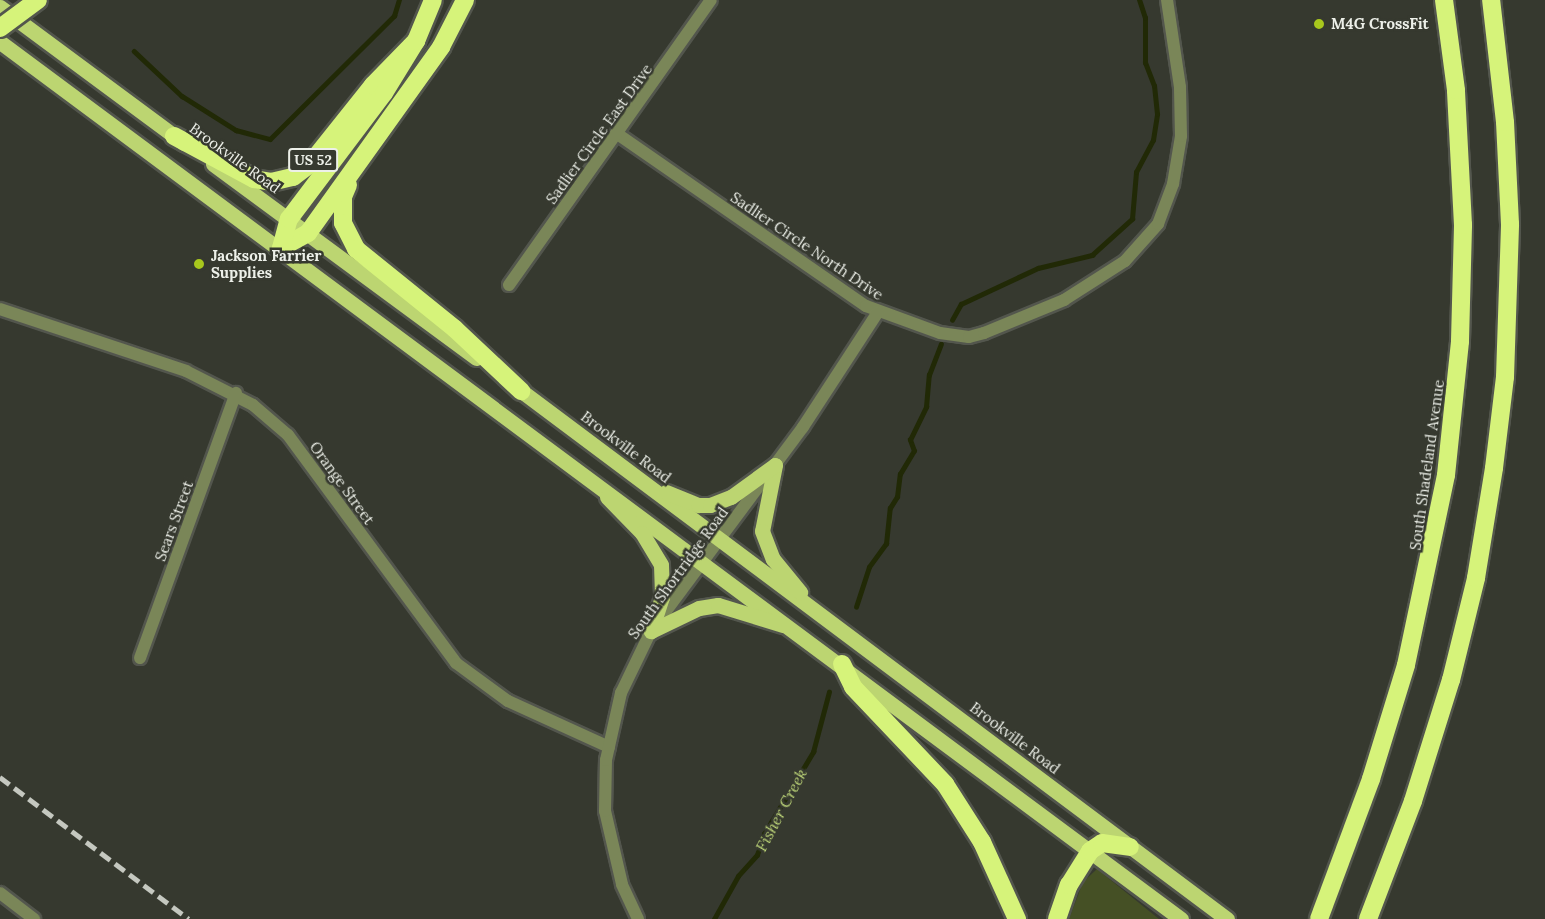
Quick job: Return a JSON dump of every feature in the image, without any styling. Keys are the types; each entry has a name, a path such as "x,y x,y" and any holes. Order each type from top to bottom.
{"highway":[{"path":"0,28 38,0"},
{"name":"US 52","path":"174,136 254,179 271,182 293,177 310,164 373,85 416,41 433,0"},
{"path":"281,248 308,233 441,46 465,0"},
{"name":"South Shadeland Avenue","path":"1319,919 1371,779 1404,675 1433,552 1446,475 1459,351 1463,225 1456,90 1444,0"},
{"path":"1368,919 1423,771 1454,671 1478,568 1497,448 1506,357 1510,224 1505,122 1491,0"},
{"path":"281,248 289,219 384,93 416,41"},
{"path":"354,168 342,209 347,235 356,249 454,329 521,391"},
{"path":"842,664 853,687 945,784 982,842 1017,919"},
{"path":"1057,919 1069,885 1089,851 1102,843 1130,847"}],"main road":[{"name":"Brookville Road","path":"0,7 521,391 1227,919"},
{"path":"0,42 842,664 1180,919"},
{"path":"637,478 684,500 710,505 731,497 775,465"},
{"path":"775,465 762,521 765,542 773,559 812,608"},
{"path":"593,479 642,533 661,565 662,597 651,631"},
{"path":"651,631 699,608 718,605 790,627"}],"street":[{"name":"Sadlier Circle East Drive","path":"509,285 711,0"},
{"name":"Sadlier Circle North Drive","path":"616,134 841,291 878,312 956,337 1001,329 1064,300 1125,261 1146,242 1167,204 1179,156 1182,108 1167,0"},
{"name":"Orange Street","path":"0,309 186,370 236,393 288,435 456,663 508,701 609,747"},
{"name":"South Shortridge Road","path":"638,919 622,885 609,837 605,785 609,747 621,693 651,631 721,541 878,312"},
{"name":"Sears Street","path":"140,658 236,393"},
{"path":"0,893 34,919"}],"green space":[{"path":"1097,869 1159,919 1069,919 1083,882"}],"waterway":[{"path":"134,51 182,96 236,130 270,139 394,16 399,0"},
{"name":"Fisher Creek","path":"952,320 961,304 1038,268 1092,255 1132,219 1136,172 1153,140 1157,114 1154,86 1145,63 1145,18 1139,0"},
{"name":"Fisher Creek","path":"856,607 869,567 886,544 890,508 897,497 900,474 914,451 910,440 926,407 929,375 941,344"},
{"name":"Fisher Creek","path":"714,919 738,876 757,855 764,834 813,752 829,692"}],"railway":[{"path":"0,777 189,919"}],"place":[{"name":"M4G CrossFit","path":"1319,24"},
{"name":"Jackson Farrier Supplies","path":"199,264"}]}
